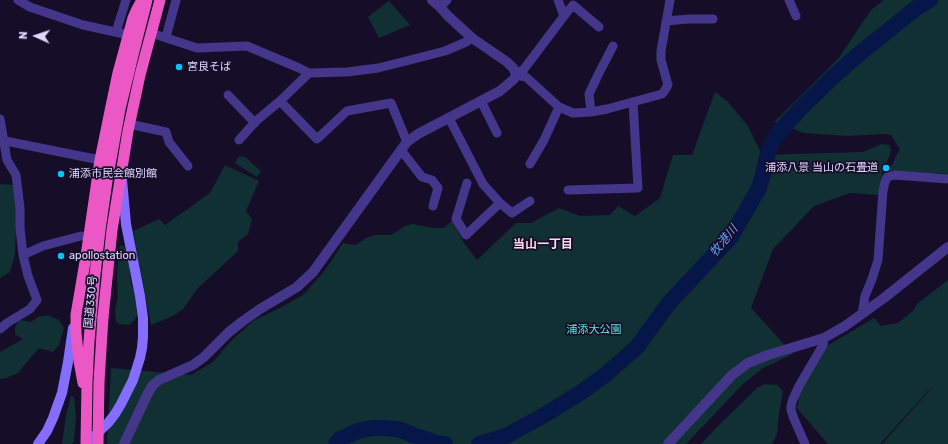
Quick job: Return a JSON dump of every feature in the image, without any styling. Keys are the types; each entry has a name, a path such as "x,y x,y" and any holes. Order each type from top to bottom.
{"highway":[{"path":"86,398 78,361 76,315 100,160 118,73 135,13 142,0"},
{"name":"国道330号","path":"86,444 86,398 91,316 100,230 120,109 147,0"},
{"name":"国道330号","path":"98,444 99,376 103,317 112,230 129,124 140,75 160,0"}],"main road":[{"path":"86,444 108,423 121,404 133,380 140,358 143,338 143,318 140,296 127,234 123,184 120,174"},
{"path":"38,444 47,431 62,393 76,315"}],"street":[{"path":"20,0 30,6 83,25 129,35"},
{"path":"116,32 126,0"},
{"path":"166,37 176,0"},
{"path":"432,0 443,4 448,16 472,38 507,62 514,69 516,75"},
{"path":"558,0 564,16"},
{"path":"516,75 526,77 559,107 573,113 607,110 662,94 668,85 661,60 661,51 670,0"},
{"path":"789,0 796,16"},
{"path":"124,444 153,385 159,380 193,365 204,357 243,320 297,287 313,272 404,146 418,134 504,88 524,69 564,16 570,2 599,27"},
{"path":"666,21 713,19"},
{"path":"151,33 197,48 246,46 309,73 347,72 378,68 445,51 472,38"},
{"path":"591,112 589,94 614,46"},
{"path":"239,140 255,123 309,73"},
{"path":"228,95 255,123"},
{"path":"280,101 316,139 347,111 391,103 404,146 422,177 432,180 438,188 433,206"},
{"path":"481,101 497,133"},
{"path":"568,190 638,188 633,102"},
{"path":"530,164 544,140 559,107"},
{"path":"449,118 483,184 500,203 512,213 530,201"},
{"path":"0,119 2,141 7,160 16,175 23,255 36,300 30,309 0,329"},
{"path":"129,124 166,132 169,142 188,166"},
{"path":"2,141 100,160"},
{"path":"862,314 865,296 878,260 883,191 887,177 895,175 948,178"},
{"path":"467,183 456,218 466,235 500,203"},
{"path":"23,255 43,246 81,236"},
{"path":"668,444 732,375 748,363 768,354 824,338 845,326 884,298 948,247"},
{"path":"805,444 794,419 791,406 799,386 823,345 824,338"}],"green space":[{"path":"884,0 948,0 948,174 890,171 900,149 891,135 848,136 804,133 774,122 838,59 871,10"},
{"path":"389,1 410,25 379,38 368,17"},
{"name":"浦添大公園","path":"715,92 728,102 748,126 762,155 863,152 882,144 889,145 891,150 882,172 879,195 850,193 814,206 773,249 751,308 793,354 763,368 744,383 686,444 107,444 111,368 191,375 213,362 231,341 253,321 303,295 323,273 343,243 356,245 366,238 375,235 391,235 405,226 412,224 433,228 444,228 452,221 464,243 477,260 516,223 531,223 559,208 580,216 610,215 618,206 635,216 660,198 673,155 692,155"},
{"path":"239,156 245,157 261,171 257,177 235,163"},
{"path":"225,165 259,181 246,211 252,219 248,234 238,242 238,251 197,289 183,309 173,316 151,325 133,231 159,219 165,225 210,193"},
{"path":"0,184 14,185 17,196 15,255 10,272 0,278"},
{"path":"121,245 124,246 129,262 131,283 135,294 137,315 129,325 119,324 116,321 115,310 118,298 117,275 119,248"},
{"path":"948,280 948,444 882,444 929,391 927,389 928,391 880,444 828,444 796,407 799,404 798,400 800,390 825,347 874,318 881,326 898,323 914,310 917,304"},
{"path":"48,315 59,320 64,328 59,345 53,352 39,348 18,373 0,379 0,352 23,339 15,334 15,327 20,320 31,322 38,317"},
{"path":"765,384 777,385 783,391 777,434 772,444 701,444 757,388"},
{"path":"71,396 74,397 76,416 74,441 72,444 62,444 66,416"}],"waterway":[{"name":"牧港川","path":"479,444 508,435 546,414 580,393 605,375 637,347 669,303 731,237 759,188 768,153 779,132 801,108 859,54 915,9 930,0"},
{"name":"牧港川","path":"336,444 340,439 358,431 372,428 398,429 437,443 445,444"}],"place":[{"name":"宮良そば","path":"179,67"},
{"name":"浦添八景 当山の石畳道","path":"886,168"},
{"name":"浦添市民会館別館","path":"61,174"},
{"name":"apollostation","path":"61,256"}],"district":[{"name":"当山一丁目","path":"543,245"}]}
